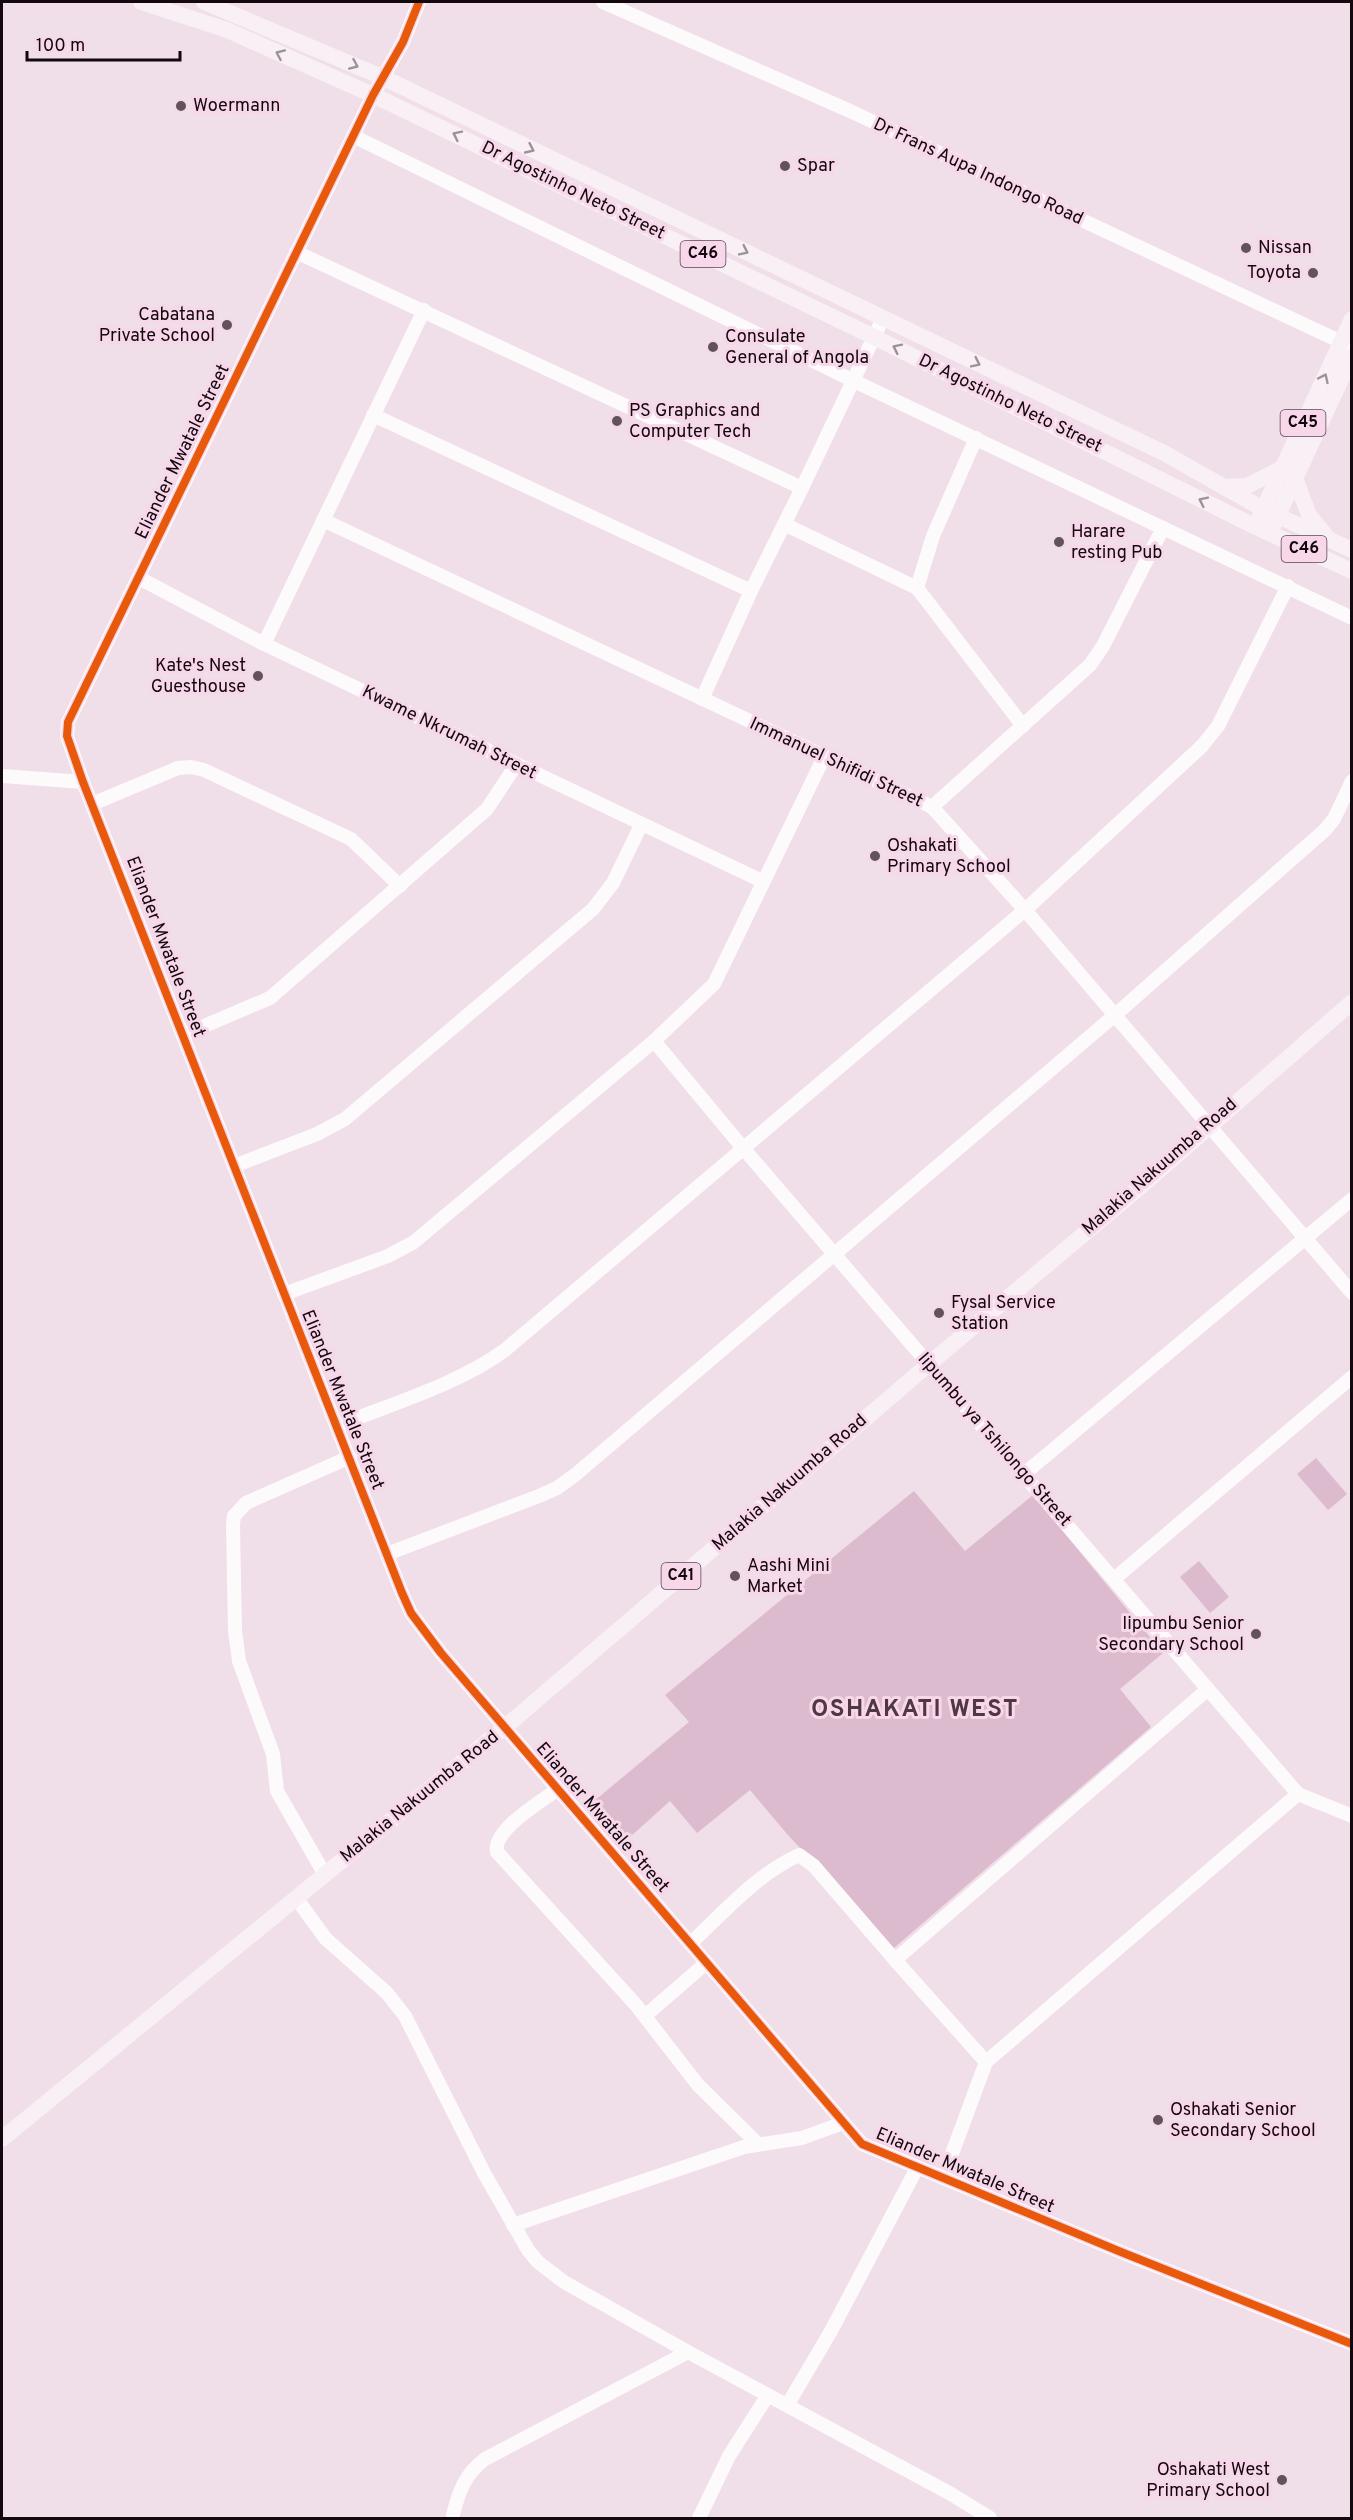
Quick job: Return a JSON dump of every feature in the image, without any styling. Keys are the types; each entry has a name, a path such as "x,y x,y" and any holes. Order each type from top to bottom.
{"main road":[{"name":"Dr Agostinho Neto Street","path":"141,2 227,30 373,95 874,337 1263,530"},
{"name":"Dr Agostinho Neto Street","path":"204,2 382,77 1164,453 1270,512"},
{"name":"C45","path":"1263,530 1346,344 1352,319"},
{"name":"C45","path":"1289,473 1352,356"},
{"path":"1223,487 1246,486 1289,473 1309,515 1328,539"},
{"name":"C46","path":"1270,512 1352,550"},
{"name":"C46","path":"1263,530 1352,571"},
{"name":"Malakia Nakuumba Road","path":"2,2139 505,1727 929,1364 1147,1181 1352,1002"}],"street":[{"name":"Eliander Mwatale Street","path":"419,2 403,42 373,95 68,722 67,736 83,782 387,1554 411,1613 441,1653 862,2144 1352,2344"},
{"name":"Dr Frans Aupa Indongo Road","path":"603,2 850,111 1346,344"},
{"path":"353,136 855,381 1352,618"},
{"path":"296,252 802,488"},
{"path":"264,644 424,310"},
{"path":"702,699 751,591 855,381 883,318"},
{"path":"372,415 751,591"},
{"path":"917,588 930,544 975,438"},
{"name":"Immanuel Shifidi Street","path":"323,520 932,807 1025,910 1352,1293"},
{"path":"784,524 917,588 1023,726"},
{"path":"932,807 1097,656 1163,528"},
{"name":"Kwame Nkrumah Street","path":"139,578 264,644 762,881"},
{"path":"337,1426 487,1364 1025,910 1212,736 1288,586"},
{"path":"284,1294 388,1256 414,1242 654,1041 714,984 824,757"},
{"path":"183,1035 270,998 487,809 516,765"},
{"path":"92,804 178,768 198,769 351,840 400,886"},
{"path":"2,776 83,782"},
{"path":"387,1554 556,1488 575,1475 1115,1015 1325,830 1334,819 1352,782"},
{"path":"234,1166 325,1130 354,1111 593,909 613,883 641,825"},
{"name":"Iipumbu ya Tshilongo Street","path":"654,1041 743,1148 1298,1794 1352,1816"},
{"path":"1024,1474 1352,1199"},
{"path":"1114,1579 1352,1377"},
{"path":"325,1875 277,1791 273,1755 239,1661 232,1525 234,1516 246,1503 350,1457"},
{"path":"895,1960 1208,1689"},
{"path":"558,1789 509,1826 499,1838 496,1846 497,1852 645,2016 698,2085 758,2144"},
{"path":"943,2178 986,2062 1298,1794"},
{"path":"690,1944 756,1882 780,1864 799,1855 814,1866 986,2062"},
{"path":"296,1898 326,1939 387,1993 405,2016 513,2225 533,2256 552,2273 688,2352 788,2404 990,2518"},
{"path":"645,2016 706,1963"},
{"path":"513,2225 744,2147 808,2137 843,2123"},
{"path":"788,2404 831,2331 917,2168"},
{"path":"453,2515 461,2486 472,2469 485,2458 688,2352"},
{"path":"699,2518 729,2456 768,2395"}],"shaded area":[{"path":"1316,1458 1347,1494 1328,1510 1297,1474"},
{"path":"914,1491 965,1551 1033,1495 1163,1653 1120,1689 1151,1727 894,1948 787,1834 750,1790 697,1833 670,1801 620,1846 587,1807 689,1722 665,1695"},
{"path":"1199,1561 1229,1597 1210,1613 1180,1577"}],"cycle path":[{"path":"419,2 403,42 373,95 68,722 67,736 83,782 402,1593 411,1613 441,1653 862,2144 1121,2252 1352,2344"}],"place":[{"name":"Woermann","path":"181,106"},
{"name":"Spar","path":"785,166"},
{"name":"Nissan","path":"1246,248"},
{"name":"Toyota","path":"1313,273"},
{"name":"Cabatana Private School","path":"227,325"},
{"name":"Consulate General of Angola","path":"713,347"},
{"name":"PS Graphics and Computer Tech","path":"617,421"},
{"name":"Harare resting Pub","path":"1059,542"},
{"name":"Kate's Nest Guesthouse","path":"258,676"},
{"name":"Oshakati Primary School","path":"875,856"},
{"name":"Fysal Service Station","path":"939,1313"},
{"name":"Aashi Mini Market","path":"735,1576"},
{"name":"Iipumbu Senior Secondary School","path":"1256,1634"},
{"name":"Oshakati Senior Secondary School","path":"1158,2120"},
{"name":"Oshakati West Primary School","path":"1282,2480"}],"district":[{"name":"OSHAKATI WEST","path":"915,1710"}]}
